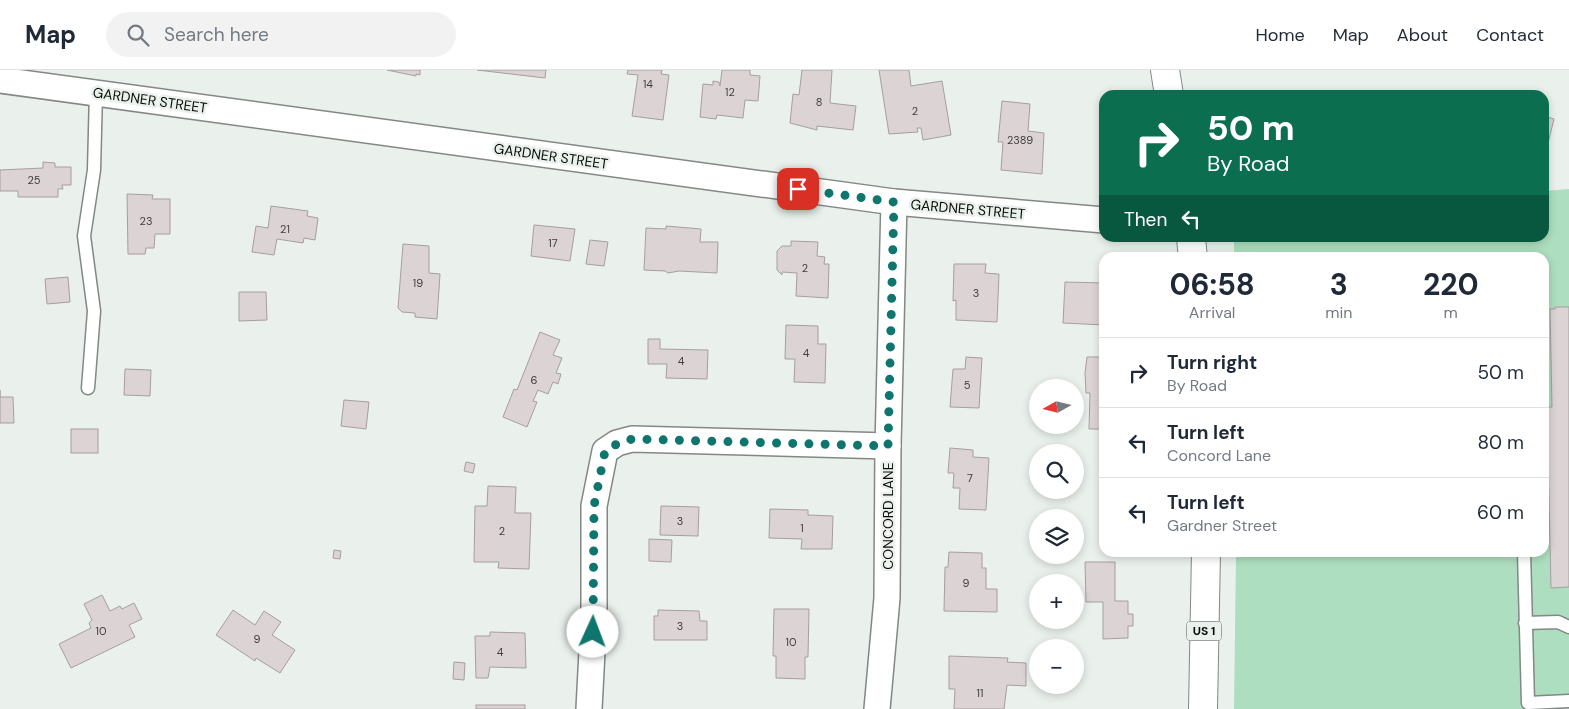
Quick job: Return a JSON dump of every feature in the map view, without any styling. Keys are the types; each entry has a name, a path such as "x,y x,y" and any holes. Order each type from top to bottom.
{"main road":[{"path":"1165,70 1168,90"},
{"name":"US 1","path":"1203,709 1206,557"}],"street":[{"name":"GARDNER STREET","path":"0,80 96,92 362,131 894,202 1099,220"},
{"name":"CONCORD LANE","path":"877,709 887,598 888,446 894,202"},
{"path":"589,709 594,613 594,506 605,451 617,444 632,439 888,446"}],"lane":[{"path":"88,388 94,311 84,236 94,170 96,92"},
{"path":"1524,557 1528,703 1569,701"},
{"path":"1526,624 1558,622 1569,627"}],"green space":[{"path":"1569,189 1569,709 1234,709 1236,557 1549,557 1549,252 1234,252 1234,242 1549,242 1549,191"}],"building":[{"path":"387,70 420,70 420,75 416,74 416,76"},
{"path":"477,70 546,70 545,78"},
{"path":"628,70 662,70 661,74 669,75 663,120 632,116 638,75 627,74"},
{"path":"722,70 750,70 750,75 760,76 758,101 745,100 743,118 717,115 716,119 700,117 703,84 713,85 713,81 719,82 720,86"},
{"path":"802,70 832,70 830,103 856,106 853,130 817,126 817,130 790,123 793,94 799,95"},
{"path":"879,70 909,70 911,86 942,81 951,135 923,140 921,128 917,128 918,132 889,134"},
{"path":"1002,101 1030,104 1028,131 1044,133 1042,174 1001,170 1003,142 998,142"},
{"path":"1549,118 1554,119 1549,139"},
{"path":"43,162 55,163 55,167 71,167 71,185 62,185 63,189 58,189 58,197 18,197 18,191 0,191 0,170 43,168"},
{"path":"127,194 153,195 152,199 170,199 170,234 155,234 154,248 146,248 145,254 128,254"},
{"path":"271,206 308,211 307,216 318,218 315,240 304,238 303,243 277,239 274,255 252,252 256,226 268,228"},
{"path":"534,225 575,229 570,261 531,256"},
{"path":"666,226 701,229 700,242 718,242 717,273 679,271 668,273 665,271 644,270 646,228 666,229"},
{"path":"590,240 608,242 604,266 586,264"},
{"path":"791,241 818,242 817,256 825,257 824,264 829,264 828,298 796,296 797,273 782,272 782,275 777,270 777,251 782,246 791,246"},
{"path":"403,244 429,246 429,273 440,274 437,319 415,317 415,313 402,312 398,308"},
{"path":"954,264 986,264 985,273 999,274 997,322 956,320 956,300 953,301"},
{"path":"68,277 70,302 47,304 45,279"},
{"path":"1065,282 1099,283 1099,325 1063,323"},
{"path":"239,292 266,292 267,320 239,321"},
{"path":"1555,307 1569,307 1569,587 1551,588 1549,498 1549,407 1552,407 1550,309 1555,309"},
{"path":"786,325 818,326 818,344 826,344 825,383 794,382 795,359 785,359"},
{"path":"540,332 560,340 553,355 562,358 556,373 561,374 558,384 553,382 548,394 538,390 533,401 537,402 527,427 503,417 514,389 517,390"},
{"path":"648,339 660,339 660,349 708,350 707,379 666,378 667,364 648,364"},
{"path":"966,357 982,358 979,408 950,407 953,369 965,369"},
{"path":"1087,357 1099,357 1099,429 1089,429 1090,393 1086,393 1085,373"},
{"path":"125,369 151,370 150,396 124,395"},
{"path":"0,397 13,397 14,423 0,423"},
{"path":"344,400 369,402 366,429 341,426"},
{"path":"71,429 98,429 98,453 71,453"},
{"path":"950,448 973,450 973,457 989,458 986,510 959,509 960,488 953,488 954,473 948,473"},
{"path":"466,462 475,464 473,473 464,471"},
{"path":"488,486 516,487 515,513 531,513 529,569 498,568 499,562 474,562 475,506 487,506"},
{"path":"661,506 699,507 698,536 660,535"},
{"path":"770,509 808,510 808,515 833,516 832,549 801,549 802,539 769,538"},
{"path":"649,539 672,540 671,562 649,561"},
{"path":"334,550 341,551 340,559 333,558"},
{"path":"949,552 982,553 982,568 986,568 986,589 997,589 997,612 944,611 945,567 948,567"},
{"path":"1085,562 1115,562 1115,601 1128,601 1128,614 1133,614 1133,626 1128,626 1128,638 1103,639 1103,602 1086,602"},
{"path":"102,595 110,611 120,606 122,609 134,603 142,619 129,625 135,637 71,668 59,644 91,628 89,623 92,620 84,604"},
{"path":"774,609 809,609 808,657 805,657 805,679 776,678 776,656 773,656"},
{"path":"233,610 255,625 264,611 281,622 272,635 295,650 280,673 256,658 255,661 216,635"},
{"path":"658,610 699,611 700,621 707,621 707,640 654,640 654,616 658,616"},
{"path":"490,632 525,633 526,668 490,667 488,678 476,678 475,636 490,636"},
{"path":"949,656 1008,658 1007,662 1026,663 1026,686 1007,685 1004,709 954,709 955,689 949,689"},
{"path":"454,662 465,663 464,680 453,679"},
{"path":"476,705 525,705 525,709 476,709"}],"route":[{"path":"593,632 594,506 605,451 617,444 632,439 888,446 894,202 798,189"}]}
